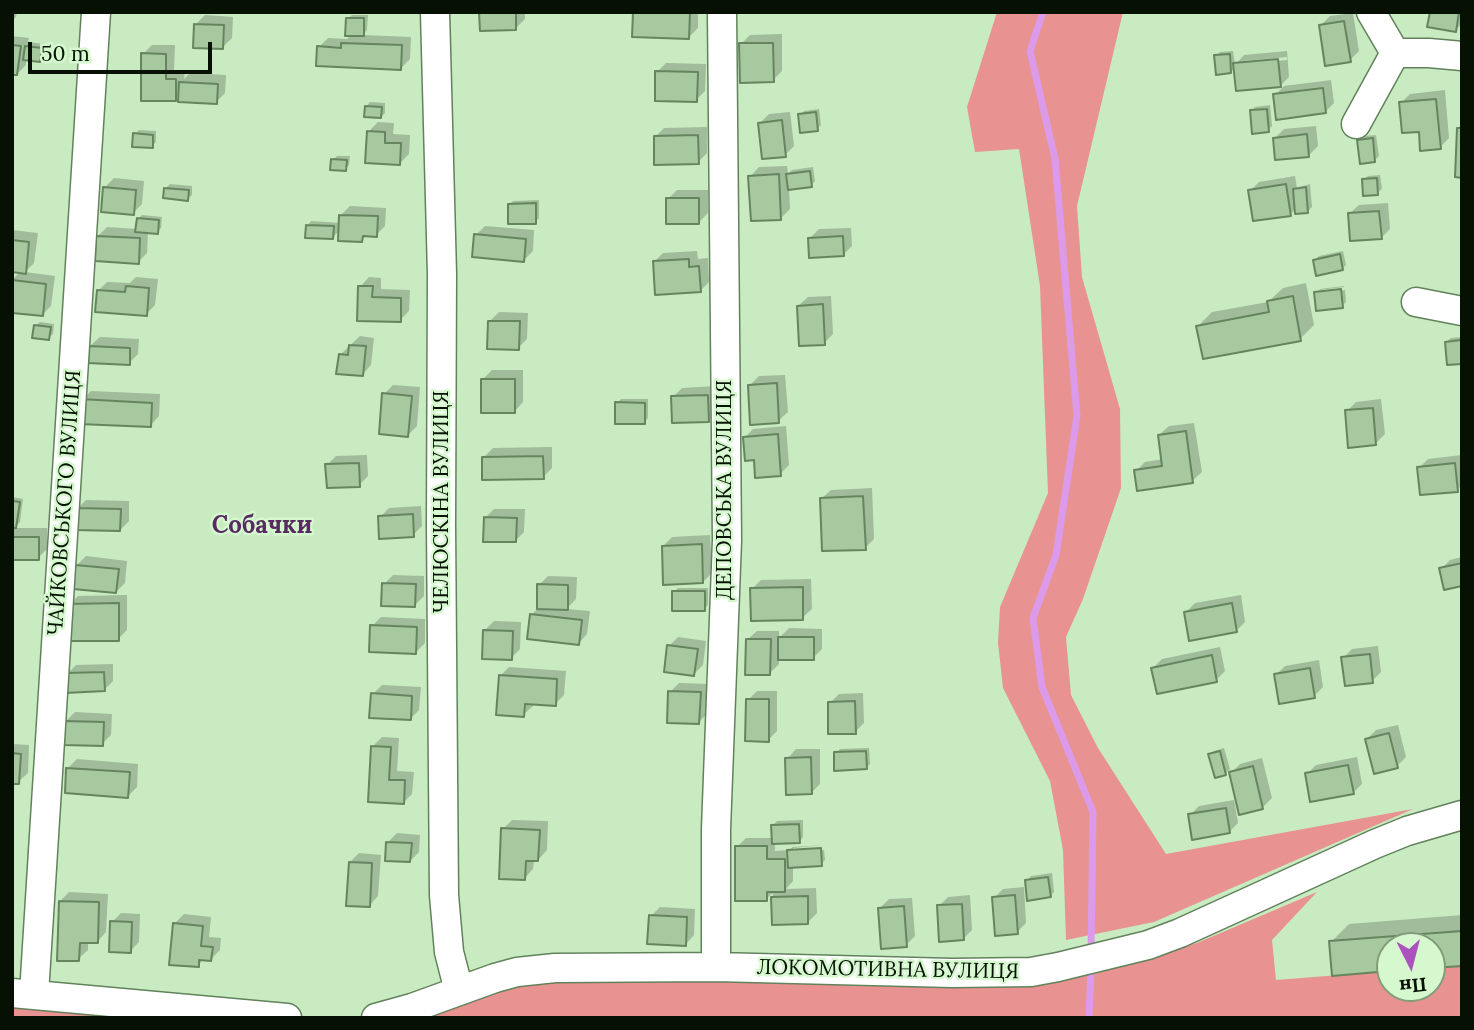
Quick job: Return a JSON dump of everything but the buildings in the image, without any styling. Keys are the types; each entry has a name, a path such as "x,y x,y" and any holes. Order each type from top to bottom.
{"street":[{"name":"ЧАЙКОВСЬКОГО ВУЛИЦЯ","path":"23,994 96,12"},
{"name":"ЧЕЛЮСКІНА ВУЛИЦЯ","path":"435,12 442,274 444,895 449,952 459,991"},
{"name":"ДЕПОВСЬКА ВУЛИЦЯ","path":"716,967 716,830 727,540 722,12"},
{"path":"1371,12 1395,53"},
{"path":"1395,53 1429,52 1462,56"},
{"path":"1356,124 1395,53"},
{"path":"1416,302 1462,311"},
{"name":"ЛОКОМОТИВНА ВУЛИЦЯ","path":"376,1018 495,978 545,969 716,967 952,973 1031,972 1058,967 1180,933 1385,839 1462,815"},
{"path":"23,994 287,1018"}],"shaded area":[{"path":"997,12 1123,12 1077,206 1082,277 1120,409 1121,488 1083,599 1066,637 1071,695 1098,748 1166,854 1413,809 1154,922 1066,940 1063,850 1050,781 1003,688 998,643 1000,607 1048,493 1040,286 1019,149 975,152 967,107"},
{"path":"1317,892 1272,940 1276,980 1376,972 1376,1002 1446,1002 1446,967 1462,966 1462,1018 416,1018 521,981 585,975 1040,982 1094,974 1197,943"},
{"path":"12,1006 156,1018 12,1018"}],"waterway":[{"path":"1043,12 1030,51 1055,159 1077,416 1056,555 1033,618 1042,687 1093,812 1091,952"},
{"path":"1089,1018 1091,967"}],"district":[{"name":"Собачки","path":"262,526"}]}
